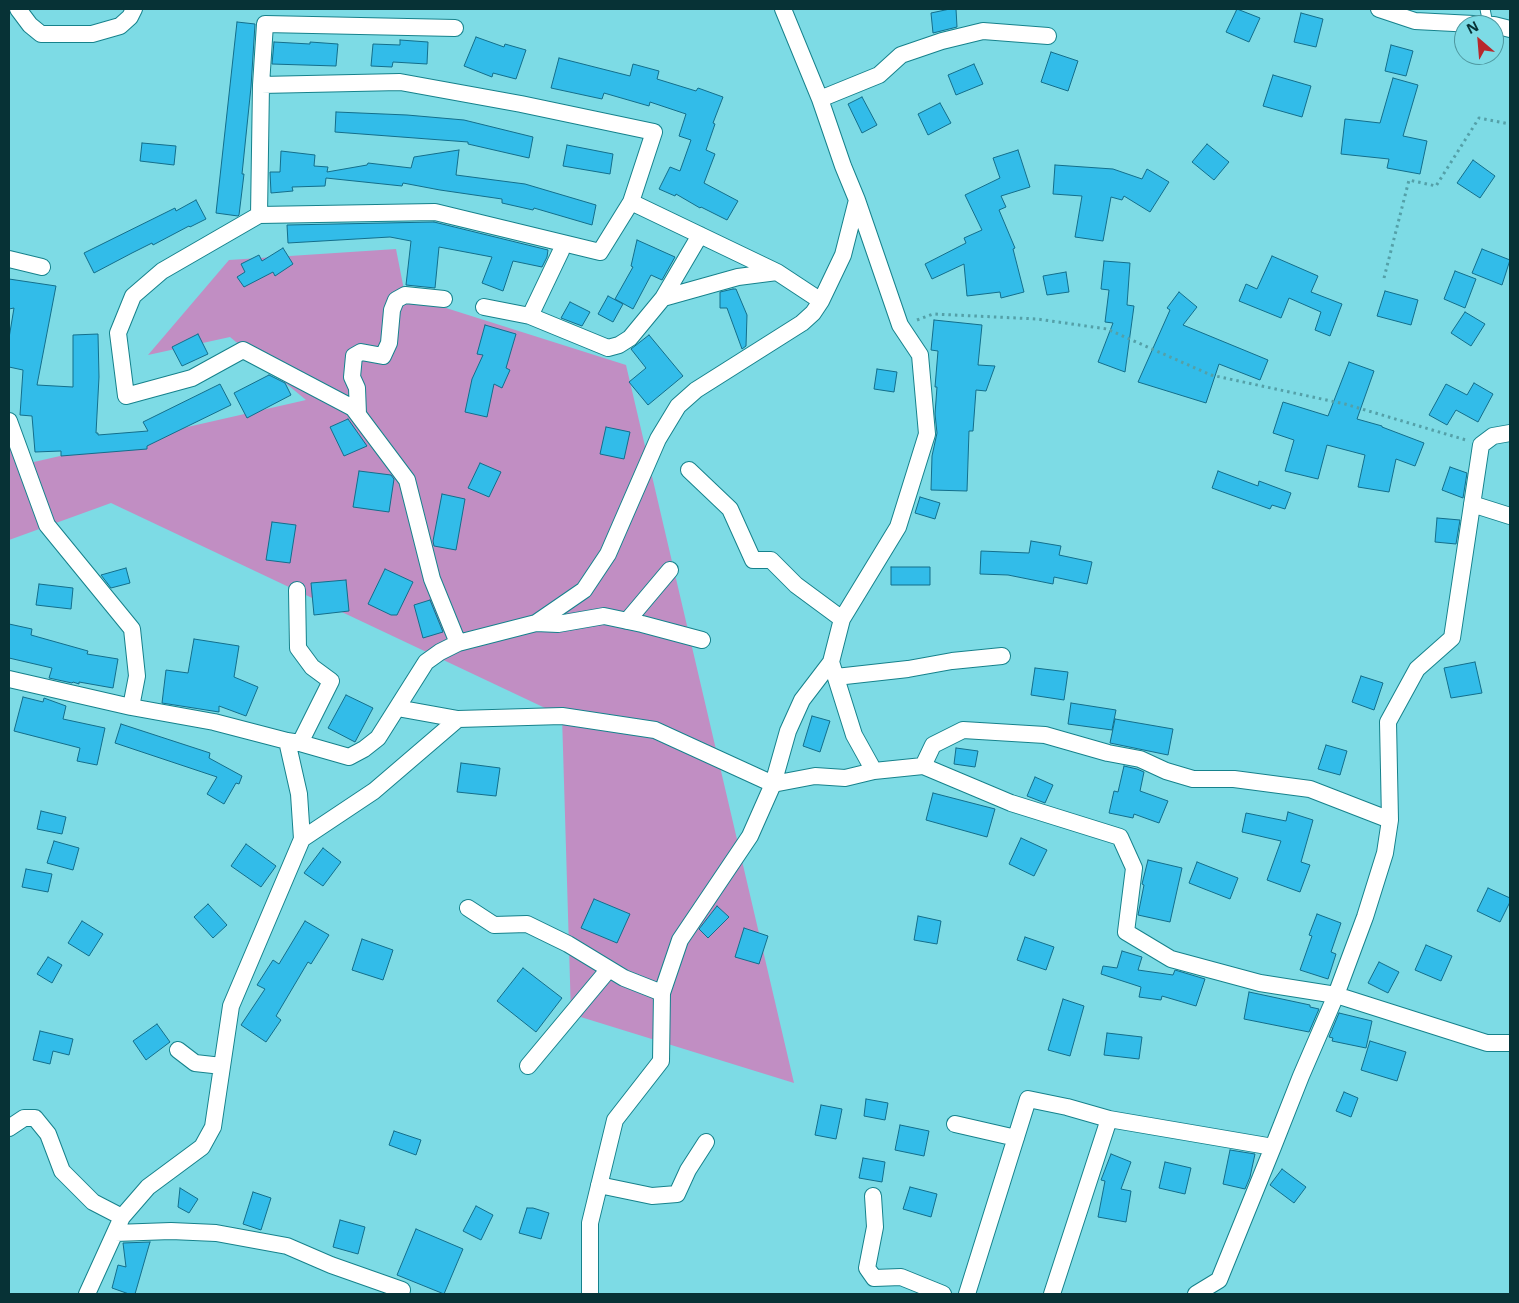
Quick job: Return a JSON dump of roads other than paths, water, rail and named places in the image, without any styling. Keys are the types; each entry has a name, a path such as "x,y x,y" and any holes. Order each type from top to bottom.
{"street":[{"path":"18,9 30,25 41,34 92,34 120,26 130,17 134,9"},
{"path":"783,9 820,98 900,325 920,355 927,434 898,528 842,619 834,669 854,735 874,771"},
{"path":"1380,9 1415,21 1454,21"},
{"path":"259,216 261,85 265,24 455,28"},
{"path":"820,98 879,75 900,55 942,41 983,31 1048,36"},
{"path":"261,85 400,82 654,132 631,202 600,252 435,212 259,216 162,271 133,296 118,333 126,396 192,378 244,350 353,408 407,480 432,579 458,642"},
{"path":"536,624 584,590 608,554 658,439 678,406 696,390 802,323 813,313 821,301 843,255 857,200"},
{"path":"631,202 777,272 821,301"},
{"path":"484,307 530,316 608,348 619,345 630,338 663,298 700,235"},
{"path":"530,316 563,243"},
{"path":"9,259 42,267"},
{"path":"663,298 738,277 777,272"},
{"path":"358,414 359,404 352,377 354,356 360,352 383,356 389,343 392,310 396,300 404,295 444,299"},
{"path":"9,421 47,525 132,629 137,676 131,707"},
{"path":"1196,1294 1219,1280 1301,1076 1336,995 1365,917 1385,853 1390,820 1388,722 1417,669 1452,638 1481,445 1494,436 1510,433"},
{"path":"690,470 730,509 754,560 770,560 796,585 842,619"},
{"path":"1472,504 1510,516"},
{"path":"627,621 670,570"},
{"path":"87,1294 122,1217 148,1187 202,1147 213,1128 232,1006 302,839 293,742 331,681 312,667 298,648 297,590"},
{"path":"9,679 131,707 214,722 349,757 364,749 378,738 426,662 458,642 536,624 558,624 604,616 702,640"},
{"path":"595,1294 590,1223 614,1120 660,1061 662,993 680,940 750,836 773,784 788,731 802,700 834,669 908,670 952,661 1002,656"},
{"path":"396,708 458,719 562,716 655,730 773,784 815,776 845,778 874,771 923,766 1011,803 1120,838 1134,868 1126,932 1171,959 1260,983 1336,995 1487,1044 1510,1043"},
{"path":"302,839 374,791 458,719"},
{"path":"923,766 933,745 963,730 1045,735 1108,753 1140,759 1166,771 1193,779 1234,779 1310,789 1390,820"},
{"path":"468,908 494,924 527,924 568,944 624,978 662,993"},
{"path":"528,1066 609,969"},
{"path":"178,1050 195,1063 222,1066"},
{"path":"967,1294 1028,1099 1110,1119 1273,1147"},
{"path":"9,1128 24,1118 35,1118 48,1134 62,1171 93,1202 122,1217"},
{"path":"1052,1294 1110,1119"},
{"path":"955,1124 1016,1138"},
{"path":"600,1185 652,1196 677,1194 688,1170 706,1142"},
{"path":"873,1196 875,1227 867,1268 874,1278 901,1277 943,1294"},
{"path":"115,1233 216,1233 287,1246 331,1265 402,1290"}]}
